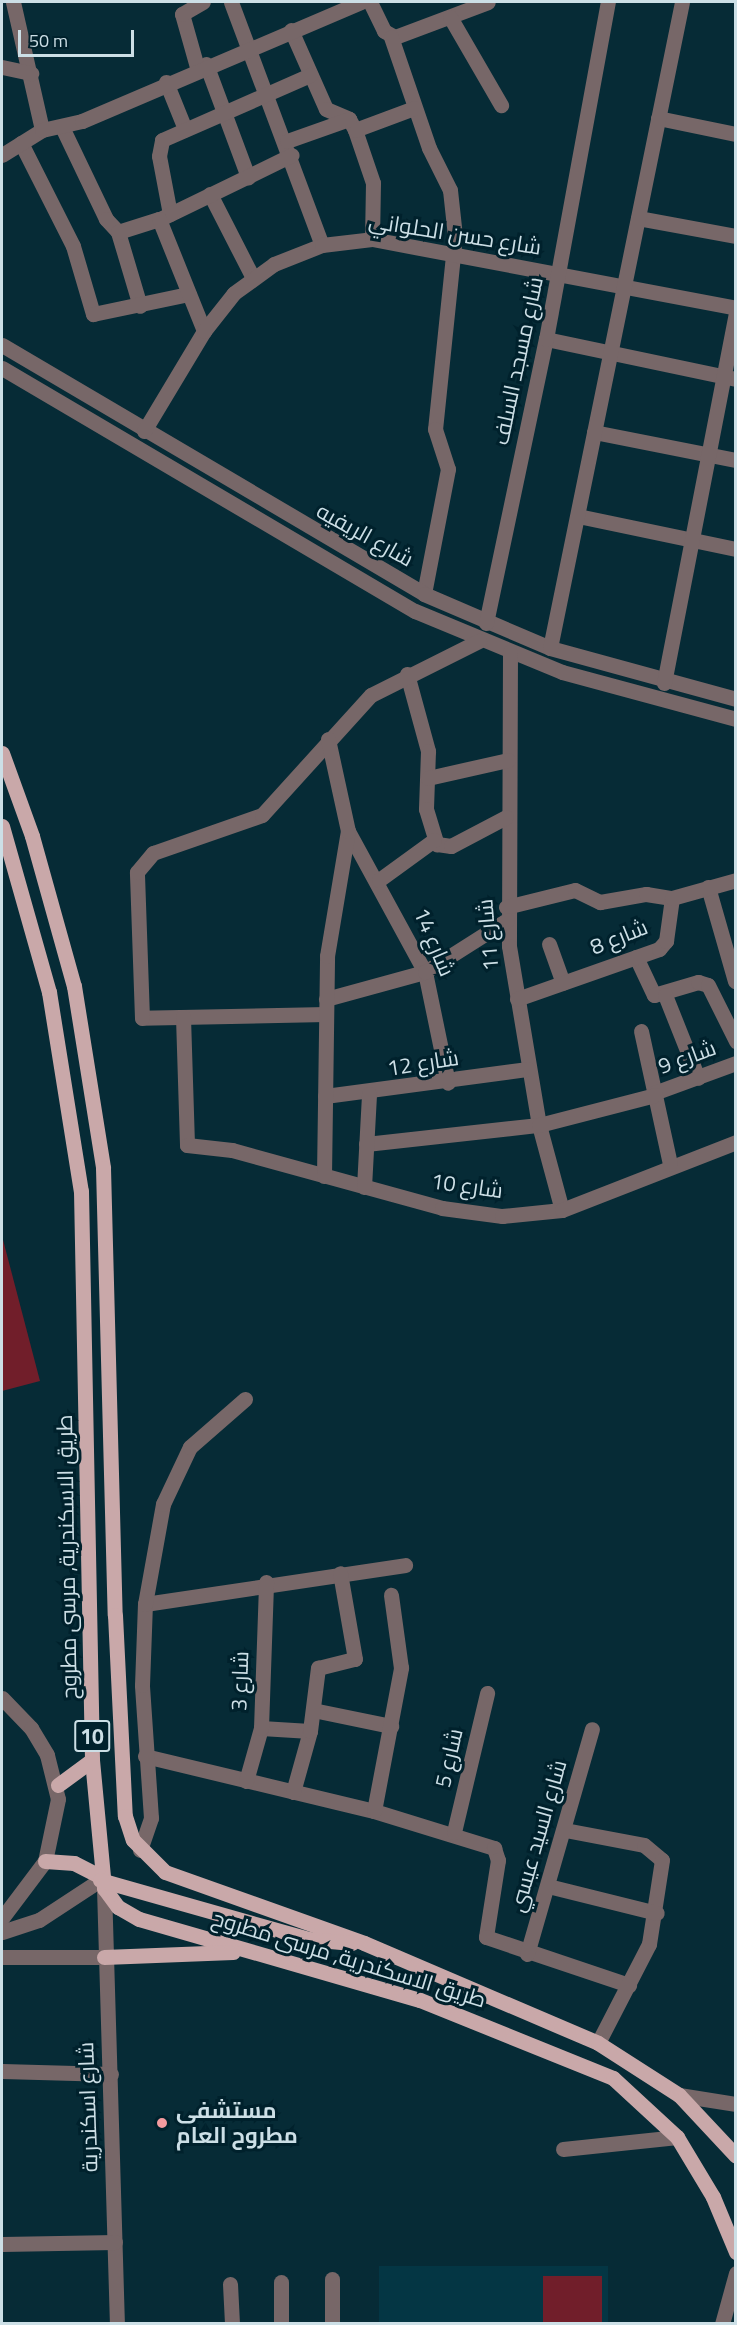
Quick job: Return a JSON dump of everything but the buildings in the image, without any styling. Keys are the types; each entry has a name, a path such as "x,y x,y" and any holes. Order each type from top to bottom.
{"main road":[{"name":"طريق الاسكندرية, مرسى مطروح","path":"2,753 32,833 74,986 103,1168 124,1803 140,1850 165,1872 364,1943 598,2043 679,2096 735,2156"},
{"name":"طريق الاسكندرية, مرسى مطروح","path":"2,826 49,992 81,1191 92,1760 101,1882 134,1917 246,1952 420,2000 574,2059 631,2091 677,2137 713,2198 735,2252"},
{"path":"58,1785 92,1760"},
{"path":"45,1861 74,1863 101,1882 308,1939 364,1943"},
{"path":"104,1957 246,1952"}],"street":[{"path":"14,2 42,130"},
{"path":"203,2 182,14 202,66 224,112 248,177"},
{"path":"231,2 290,148 322,245"},
{"path":"2,155 42,130 62,127 249,46 361,2"},
{"path":"370,2 391,37 414,108 450,190 455,255 435,429 448,469 424,594"},
{"name":"شارع مسجد السلف","path":"486,623 559,274 608,2"},
{"path":"550,648 682,2"},
{"path":"391,37 450,17 478,3"},
{"path":"450,17 501,105"},
{"path":"291,30 327,109 352,124 374,183 372,239"},
{"path":"2,67 31,73"},
{"path":"204,330 189,294 164,217 159,149 162,140 310,75"},
{"path":"166,82 185,129"},
{"path":"118,232 164,217 248,177 290,148 352,124 414,108"},
{"path":"658,118 735,134"},
{"path":"62,127 106,219 118,232 140,306"},
{"path":"21,142 73,246 93,314 189,294"},
{"path":"210,194 252,278"},
{"path":"638,219 735,236"},
{"name":"شارع حسن الحلواني","path":"144,430 204,330 252,278 322,245 372,239 735,308"},
{"path":"664,683 708,455 730,378 735,314"},
{"path":"546,339 730,378"},
{"name":"شارع الريفيه","path":"2,345 317,535 424,594 486,623 550,648 664,683 735,699"},
{"name":"شارع الريفيه","path":"2,368 306,552 479,640 616,689 735,719"},
{"path":"594,432 735,460"},
{"path":"578,516 735,549"},
{"path":"306,552 317,535"},
{"path":"479,640 407,674 371,695 328,739 262,815 153,853 141,864 136,880 142,1018 326,1006 425,972 506,913 575,890 600,902 646,894 672,898 735,880"},
{"name":"شارع 11","path":"510,652 506,913 528,1069 539,1125 562,1210"},
{"path":"407,674 428,751 426,809 434,840 446,848 506,817"},
{"path":"324,1176 329,934 348,831 328,739"},
{"path":"428,778 508,760"},
{"name":"شارع 14","path":"348,831 379,880 425,972 448,1083"},
{"path":"379,880 434,840"},
{"path":"708,888 735,981 711,991"},
{"name":"شارع 8","path":"517,999 636,957 666,941 672,898"},
{"path":"549,944 562,983"},
{"path":"636,957 651,993 665,995 698,982 711,991 735,1041"},
{"path":"665,995 698,1078"},
{"name":"شارع 10","path":"183,1017 187,1144 217,1146 471,1214 562,1210 670,1164 735,1142"},
{"path":"641,1031 670,1164"},
{"name":"شارع 9","path":"366,1144 539,1125 654,1094 735,1063"},
{"name":"شارع 12","path":"325,1096 369,1094 528,1069"},
{"path":"364,1187 369,1094"},
{"path":"140,1850 151,1818 145,1756 145,1604 163,1504 178,1465 202,1434 245,1399"},
{"path":"145,1604 266,1582 405,1565"},
{"path":"292,1792 310,1731 318,1668 352,1663 356,1657 340,1573"},
{"name":"شارع 3","path":"246,1781 261,1728 266,1582"},
{"path":"374,1811 401,1668 391,1595"},
{"name":"شارع 5","path":"454,1832 487,1693"},
{"path":"2,1698 31,1728 58,1785 55,1829 45,1861 2,1918"},
{"path":"313,1710 391,1726"},
{"path":"261,1728 310,1731"},
{"name":"شارع السيد عيسي","path":"527,1954 565,1830 592,1729"},
{"path":"145,1756 454,1832 497,1851 486,1937 527,1954 629,1985"},
{"path":"565,1830 644,1845 658,1853 663,1869 657,1913 629,1985 598,2043"},
{"path":"2,1932 39,1920 101,1882"},
{"name":"شارع اسكندرية","path":"101,1882 111,2074 117,2324"},
{"path":"548,1886 657,1913"},
{"path":"2,1957 104,1957"},
{"path":"2,2071 111,2074"},
{"path":"679,2096 735,2104"},
{"path":"563,2149 677,2137"},
{"path":"2,2244 115,2242"},
{"path":"722,2324 735,2273"},
{"path":"332,2279 332,2324"},
{"path":"281,2282 281,2324"},
{"path":"230,2284 232,2324"}],"shaded area":[{"path":"2,1236 40,1381 2,1391"},
{"path":"379,2266 608,2266 608,2323 379,2323"},
{"path":"543,2276 602,2276 602,2323 543,2323"}],"place":[{"name":"مستشفى مطروح العام","path":"162,2123"}]}
